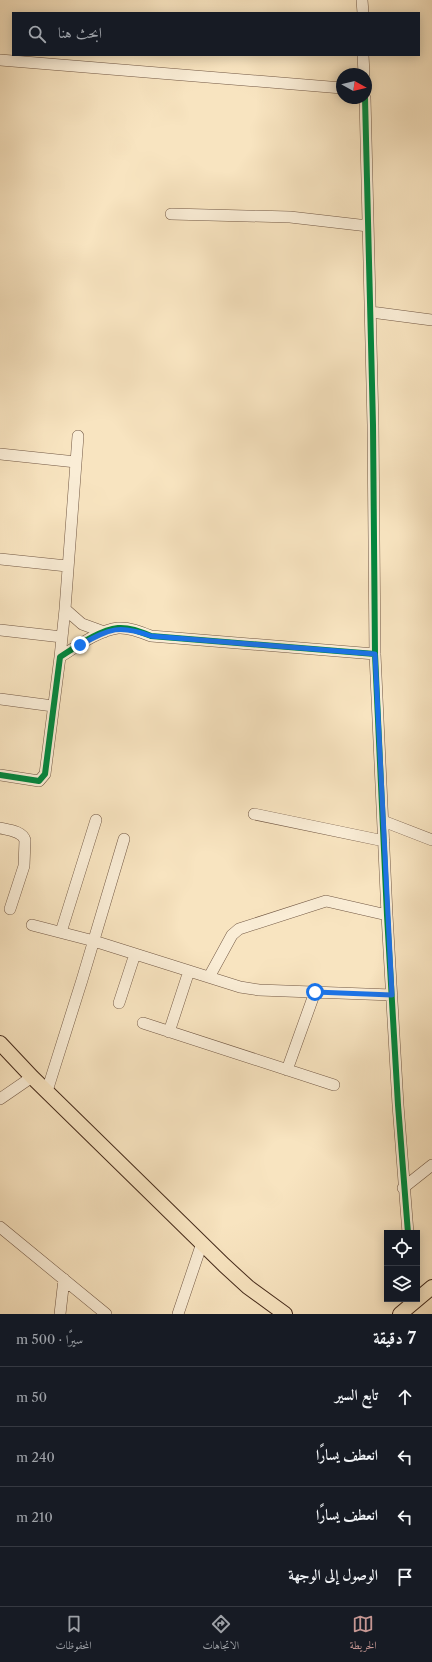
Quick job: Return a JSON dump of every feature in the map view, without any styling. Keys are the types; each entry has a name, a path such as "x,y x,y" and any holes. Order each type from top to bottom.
{"main road":[{"path":"0,1044 248,1287 285,1314"},
{"path":"420,1296 432,1287"},
{"path":"400,1314 413,1302"}],"street":[{"path":"362,0 362,12"},
{"path":"364,56 364,68"},
{"path":"0,60 336,88"},
{"path":"364,104 371,312 375,654 387,915 403,1188 408,1230"},
{"path":"171,214 290,217 368,226"},
{"path":"371,312 432,320"},
{"path":"0,774 39,781 45,774 65,609 67,566 78,436"},
{"path":"0,454 76,462"},
{"path":"0,560 67,566"},
{"path":"65,609 82,624 104,632"},
{"path":"60,657 104,632 118,628 134,630 151,636 375,654"},
{"path":"0,630 62,637"},
{"path":"0,699 53,706"},
{"path":"254,814 384,841"},
{"path":"62,932 96,820"},
{"path":"383,821 432,840"},
{"path":"0,828 19,833 24,836 25,840 25,859 10,909"},
{"path":"47,1091 124,839"},
{"path":"208,977 232,935 239,929 326,901 387,915"},
{"path":"32,924 94,941 250,989 392,995"},
{"path":"119,1003 135,954"},
{"path":"169,1032 189,971"},
{"path":"287,1070 315,992"},
{"path":"143,1023 334,1085"},
{"path":"0,1099 32,1077"},
{"path":"403,1188 432,1165"},
{"path":"0,1227 106,1314"},
{"path":"178,1314 202,1243"},
{"path":"60,1314 64,1279"}],"cycle path":[{"path":"365,104 373,425 375,654 387,915 398,1105 408,1230"},
{"path":"0,775 39,781 45,774 60,657 88,640 111,629 126,628 151,636 375,654"}],"route":[{"path":"80,645 104,632 118,628 134,630 151,636 375,654 392,995 315,992"}]}
